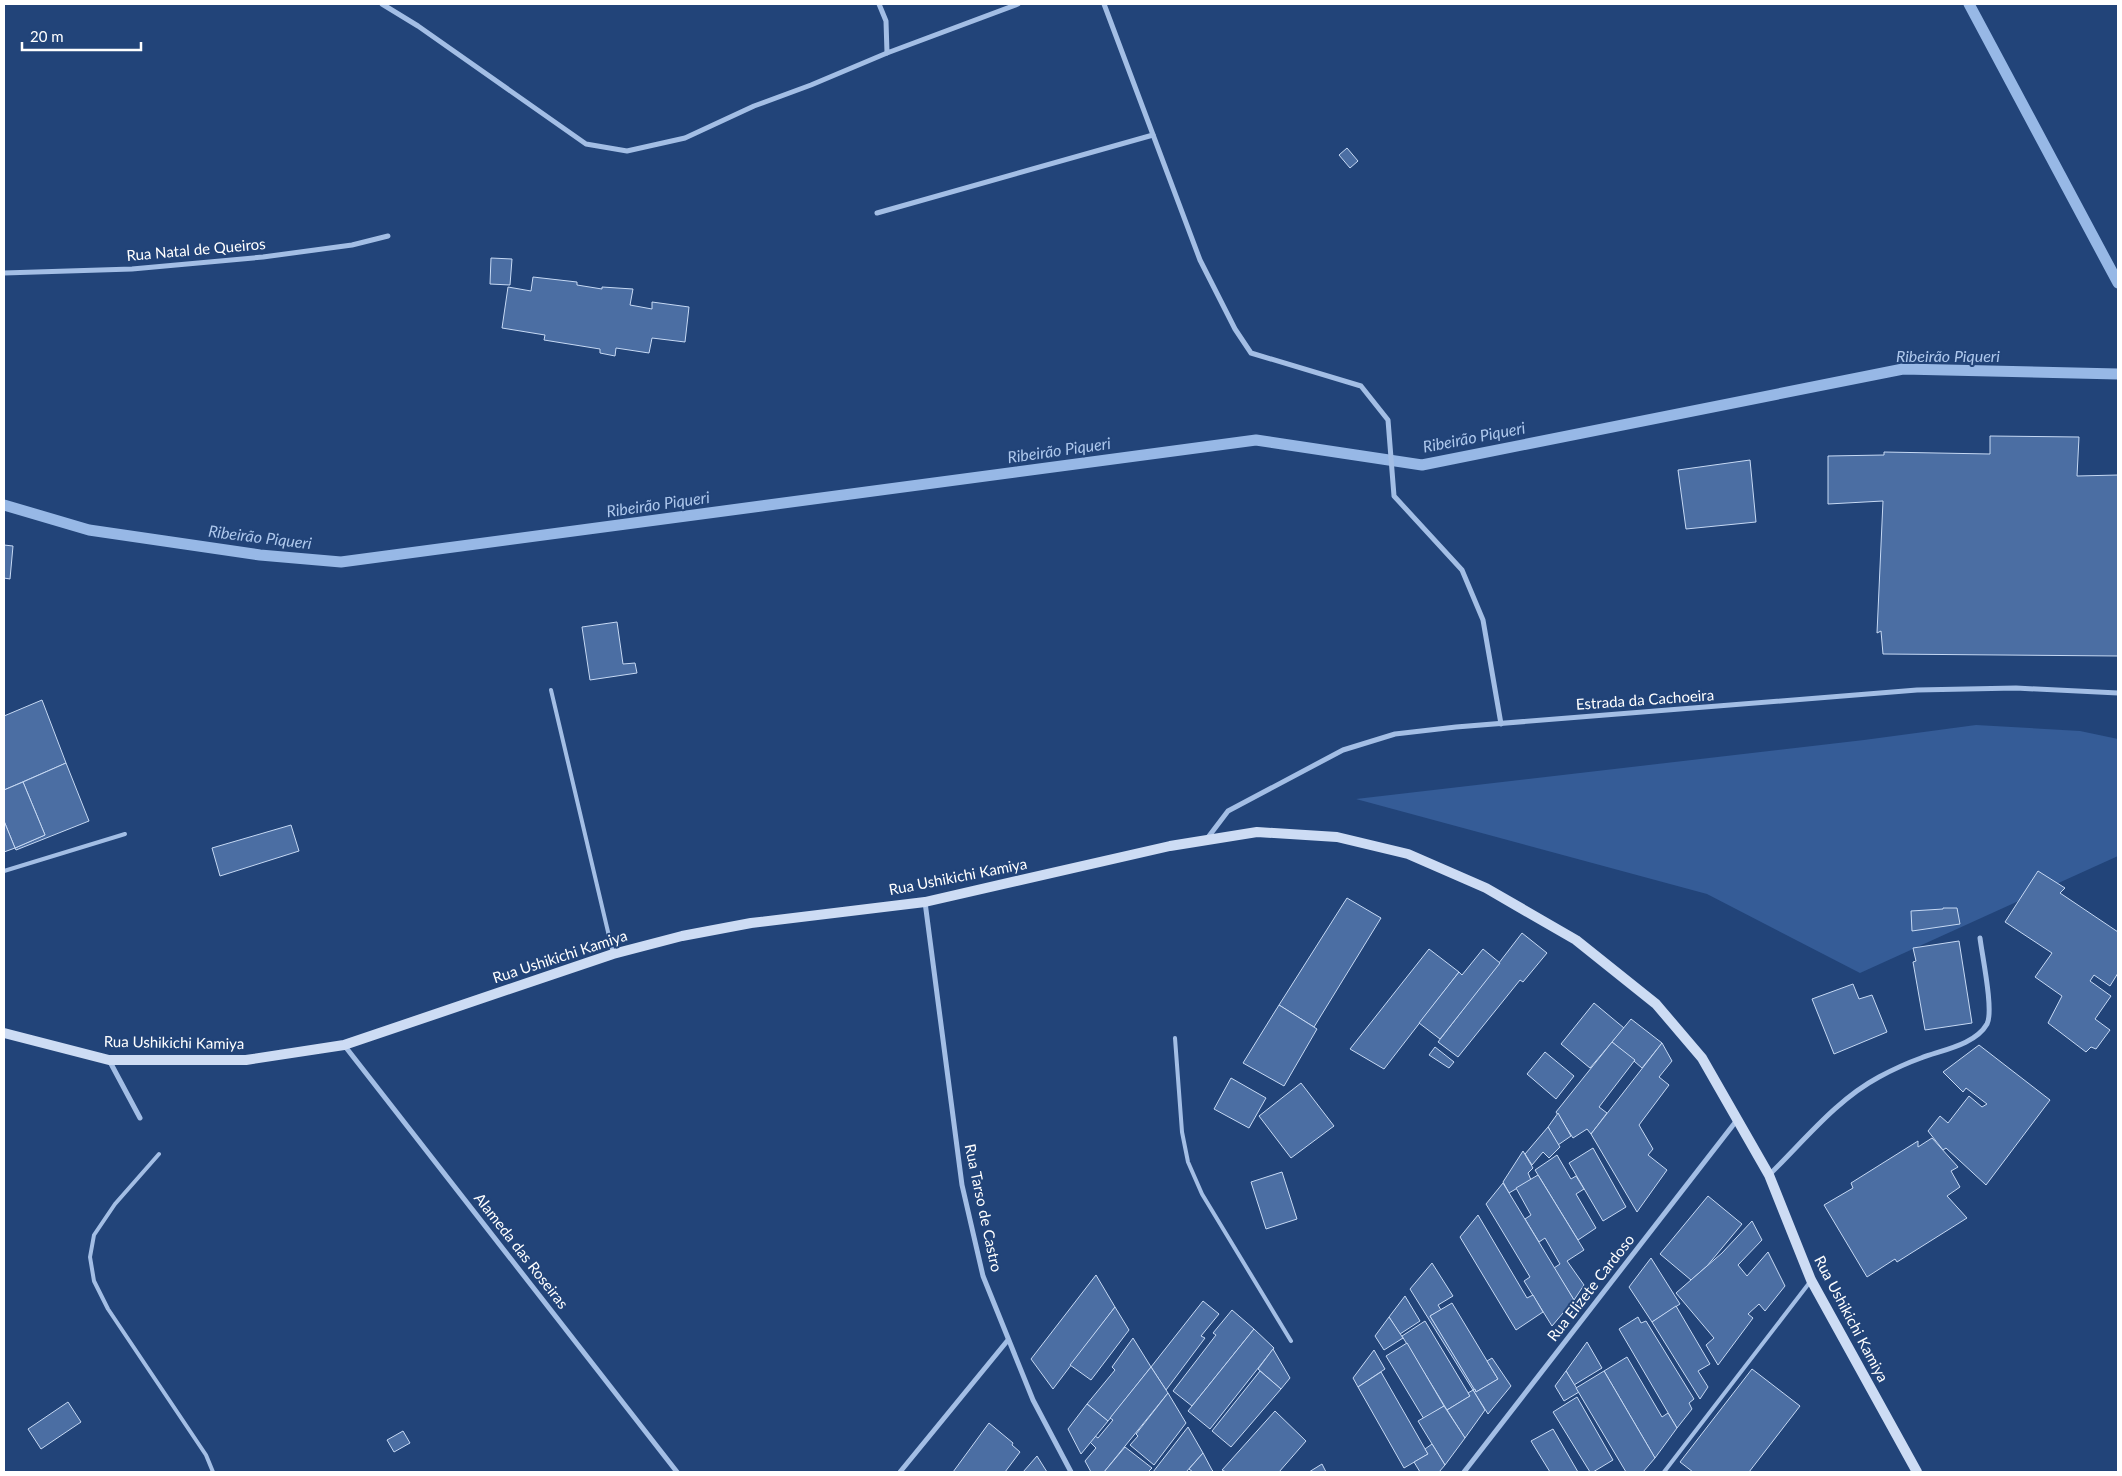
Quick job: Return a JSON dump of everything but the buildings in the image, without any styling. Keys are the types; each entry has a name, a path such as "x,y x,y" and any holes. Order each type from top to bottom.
{"main road":[{"name":"Rua Ushikichi Kamiya","path":"4,1033 109,1060 246,1060 344,1045 613,954 682,936 751,923 925,902 1170,846 1257,832 1337,837 1408,854 1486,888 1576,940 1656,1004 1702,1058 1769,1175 1812,1280 1917,1472"}],"street":[{"path":"382,4 418,26 586,144 628,151 686,138 754,106 812,85 887,53 1018,4"},
{"path":"879,4 886,21 887,53"},
{"path":"1104,4 1200,260 1235,329 1250,353 1361,386 1388,420 1394,496 1462,570 1483,620 1501,724"},
{"path":"877,213 1153,135"},
{"name":"Rua Natal de Queiros","path":"4,273 132,269 263,257 352,245 388,236"},
{"name":"Estrada da Cachoeira","path":"1206,840 1228,811 1343,750 1395,734 1917,690 2016,688 2118,693"},
{"name":"Rua Tarso de Castro","path":"925,902 962,1185 983,1276 1033,1400 1071,1472"},
{"path":"1769,1175 1850,1094 1880,1076 1919,1058 1958,1045 1977,1035 1987,1023 1990,1011 1980,938"},
{"name":"Alameda das Roseiras","path":"344,1045 677,1472"},
{"path":"109,1060 140,1118"},
{"name":"Rua Elizete Cardoso","path":"1464,1472 1737,1119"},
{"path":"900,1472 1008,1340"}],"lane":[{"path":"551,690 613,954"},
{"path":"4,871 125,834"},
{"path":"1174,1038 1182,1132 1188,1162 1202,1194 1292,1341"},
{"path":"159,1154 115,1204 94,1235 90,1257 94,1281 108,1309 206,1455 213,1472"},
{"path":"1664,1472 1812,1280"}],"shaded area":[{"path":"1976,725 2080,731 2118,739 2118,856 1860,973 1707,894 1356,799 1864,740"}],"waterway":[{"path":"1969,4 2118,283"},
{"name":"Ribeirão Piqueri","path":"4,505 89,530 260,555 341,562 1256,440 1422,465 1903,369 2118,374"}]}
